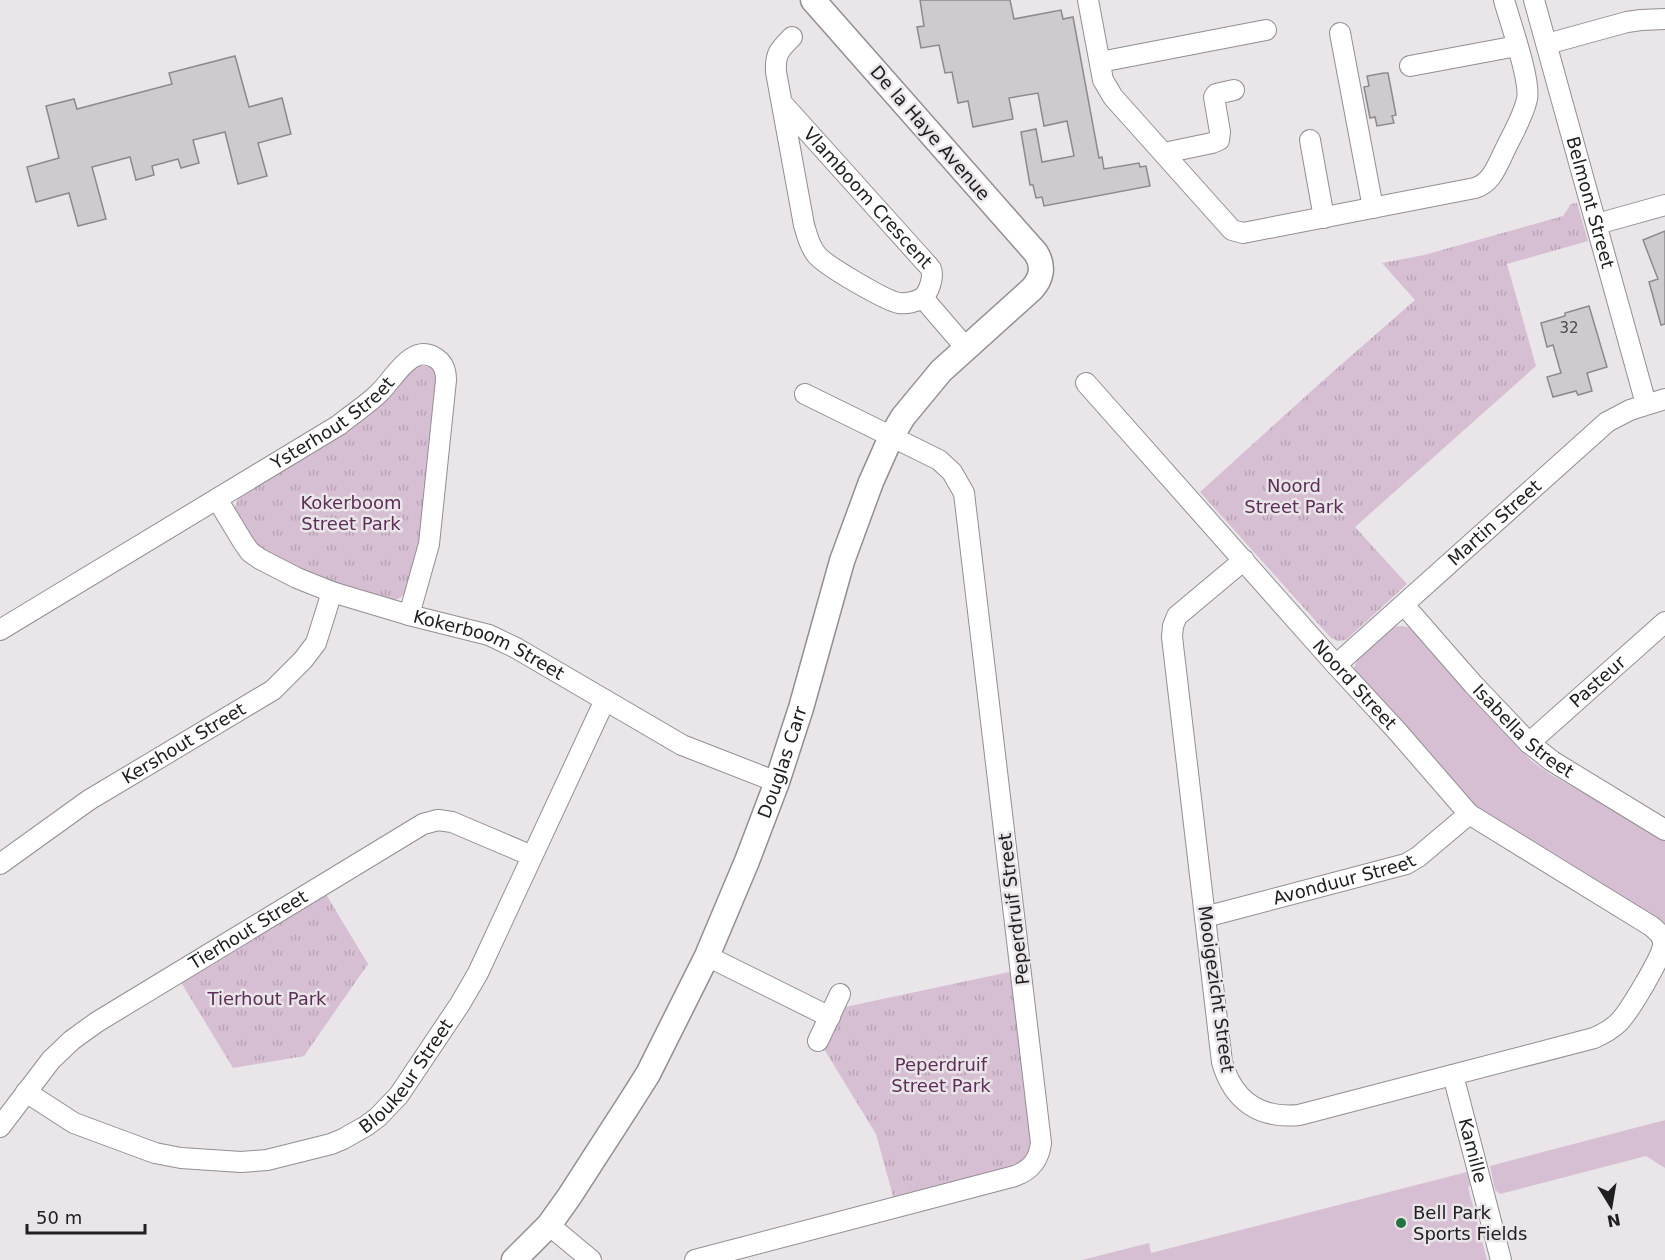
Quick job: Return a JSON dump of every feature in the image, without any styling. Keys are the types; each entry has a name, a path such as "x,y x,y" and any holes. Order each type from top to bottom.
{"street":[{"name":"De la Haye Avenue","path":"813,0 1036,253 1041,269"},
{"path":"1088,0 1103,80 1113,97 1237,233 1252,232 1474,188 1490,179 1524,110 1528,96 1504,0"},
{"name":"Belmont Street","path":"1534,0 1597,224 1656,402"},
{"path":"1547,44 1627,22 1665,19"},
{"path":"1100,62 1266,30"},
{"path":"1340,33 1373,208"},
{"name":"Vlamboom Crescent","path":"782,103 931,270 930,284 923,298 912,303 900,303 886,298 831,266 817,256 810,245 804,225 776,72 776,59 779,51 792,37"},
{"path":"1410,66 1517,46"},
{"path":"1164,153 1218,140 1220,132 1214,97 1234,90"},
{"path":"1310,140 1324,218"},
{"path":"1597,224 1665,205"},
{"name":"Douglas Carr","path":"514,1260 549,1225 648,1074 707,956 777,782 801,708 842,561 871,482 891,437 903,417 941,371 1032,289 1037,283 1041,269"},
{"name":"Vlamboom Crescent","path":"923,298 966,348"},
{"name":"Ysterhout Street","path":"0,630 339,425 380,393 409,359 420,355 436,359 444,368 446,380 429,544 409,615"},
{"name":"Noord Street","path":"1086,383 1469,814 1651,926 1659,932 1662,939"},
{"name":"Peperdruif Street","path":"695,1260 1015,1176 1028,1170 1040,1151 1039,1123 966,501 961,486 939,460 805,394"},
{"name":"Martin Street","path":"1336,665 1607,422 1618,415 1656,402"},
{"name":"Kokerboom Street","path":"217,499 250,552 297,578 332,592 489,636 516,648 682,745 777,782"},
{"name":"Mooigezicht Street","path":"1244,560 1178,616 1173,626 1172,637 1222,1062 1236,1093 1260,1111 1279,1116 1299,1115 1594,1038 1610,1030 1624,1017 1659,957 1663,944 1662,939"},
{"name":"Kershout Street","path":"0,864 89,800 273,690 303,660 316,643 332,592"},
{"name":"Isabella Street","path":"1404,605 1473,684 1529,742 1552,761 1665,831"},
{"name":"Pasteur","path":"1529,742 1665,622"},
{"name":"Bloukeur Street","path":"26,1092 74,1123 172,1157 241,1162 259,1161 331,1144 366,1126 389,1107 408,1082 478,973 605,700"},
{"name":"Avonduur Street","path":"1205,917 1406,864 1418,857 1469,814"},
{"name":"Tierhout Street","path":"0,1127 51,1060 72,1040 97,1022 423,824 438,820 452,822 532,856"},
{"path":"707,956 830,1017"},
{"path":"819,1041 840,994"},
{"name":"Kamille","path":"1454,1074 1501,1260"},
{"path":"549,1225 591,1260"}],"green space":[{"name":"Noord Street Park","path":"1577,203 1588,241 1507,264 1536,366 1355,527 1407,584 1346,640 1338,641 1331,638 1200,492 1415,300 1382,263 1424,255 1563,216 1571,204"},
{"name":"Kokerboom Street Park","path":"418,365 430,367 437,374 424,529 407,591 402,597 390,601 329,585 258,548 235,512 239,496 408,370"},
{"path":"1393,627 1411,628 1533,762 1665,839 1665,926 1489,821 1469,802 1357,676 1354,668 1357,660"},
{"name":"Tierhout Park","path":"324,891 368,964 304,1056 233,1068 179,979"},
{"name":"Peperdruif Street Park","path":"1014,971 1032,1150 1018,1167 894,1200 876,1134 824,1049 845,1007"},
{"path":"1665,1120 1665,1168 1646,1156 1500,1194 1495,1190 1490,1166"},
{"name":"Bell Park Sports Fields","path":"1467,1172 1470,1186 1468,1187 1487,1260 1082,1260 1149,1243 1151,1253"}],"building":[{"path":"920,0 1010,0 1014,19 1061,10 1063,19 1073,17 1099,158 1102,157 1104,169 1139,163 1140,167 1146,166 1150,186 1044,206 1042,197 1036,198 1033,185 1030,185 1021,132 1036,129 1042,162 1074,156 1067,121 1044,126 1038,93 1009,98 1013,119 973,127 968,101 958,103 952,72 945,73 939,45 921,48 917,27 924,26"},
{"path":"235,56 249,107 282,98 291,134 258,143 267,176 238,184 225,132 193,140 199,163 181,168 178,159 152,166 154,175 136,180 130,157 92,167 106,219 78,226 69,193 36,202 27,167 59,158 46,106 74,99 77,109 172,84 169,73"},
{"path":"1388,73 1396,115 1392,116 1394,123 1377,126 1375,117 1370,118 1364,87 1369,86 1367,76"},
{"path":"1665,231 1665,324 1661,325 1649,282 1658,279 1643,240"},
{"path":"1589,306 1607,367 1587,373 1592,391 1578,395 1576,391 1553,397 1547,377 1561,373 1553,345 1547,347 1541,323"}],"place":[{"name":"Bell Park Sports Fields","path":"1401,1223"}]}
